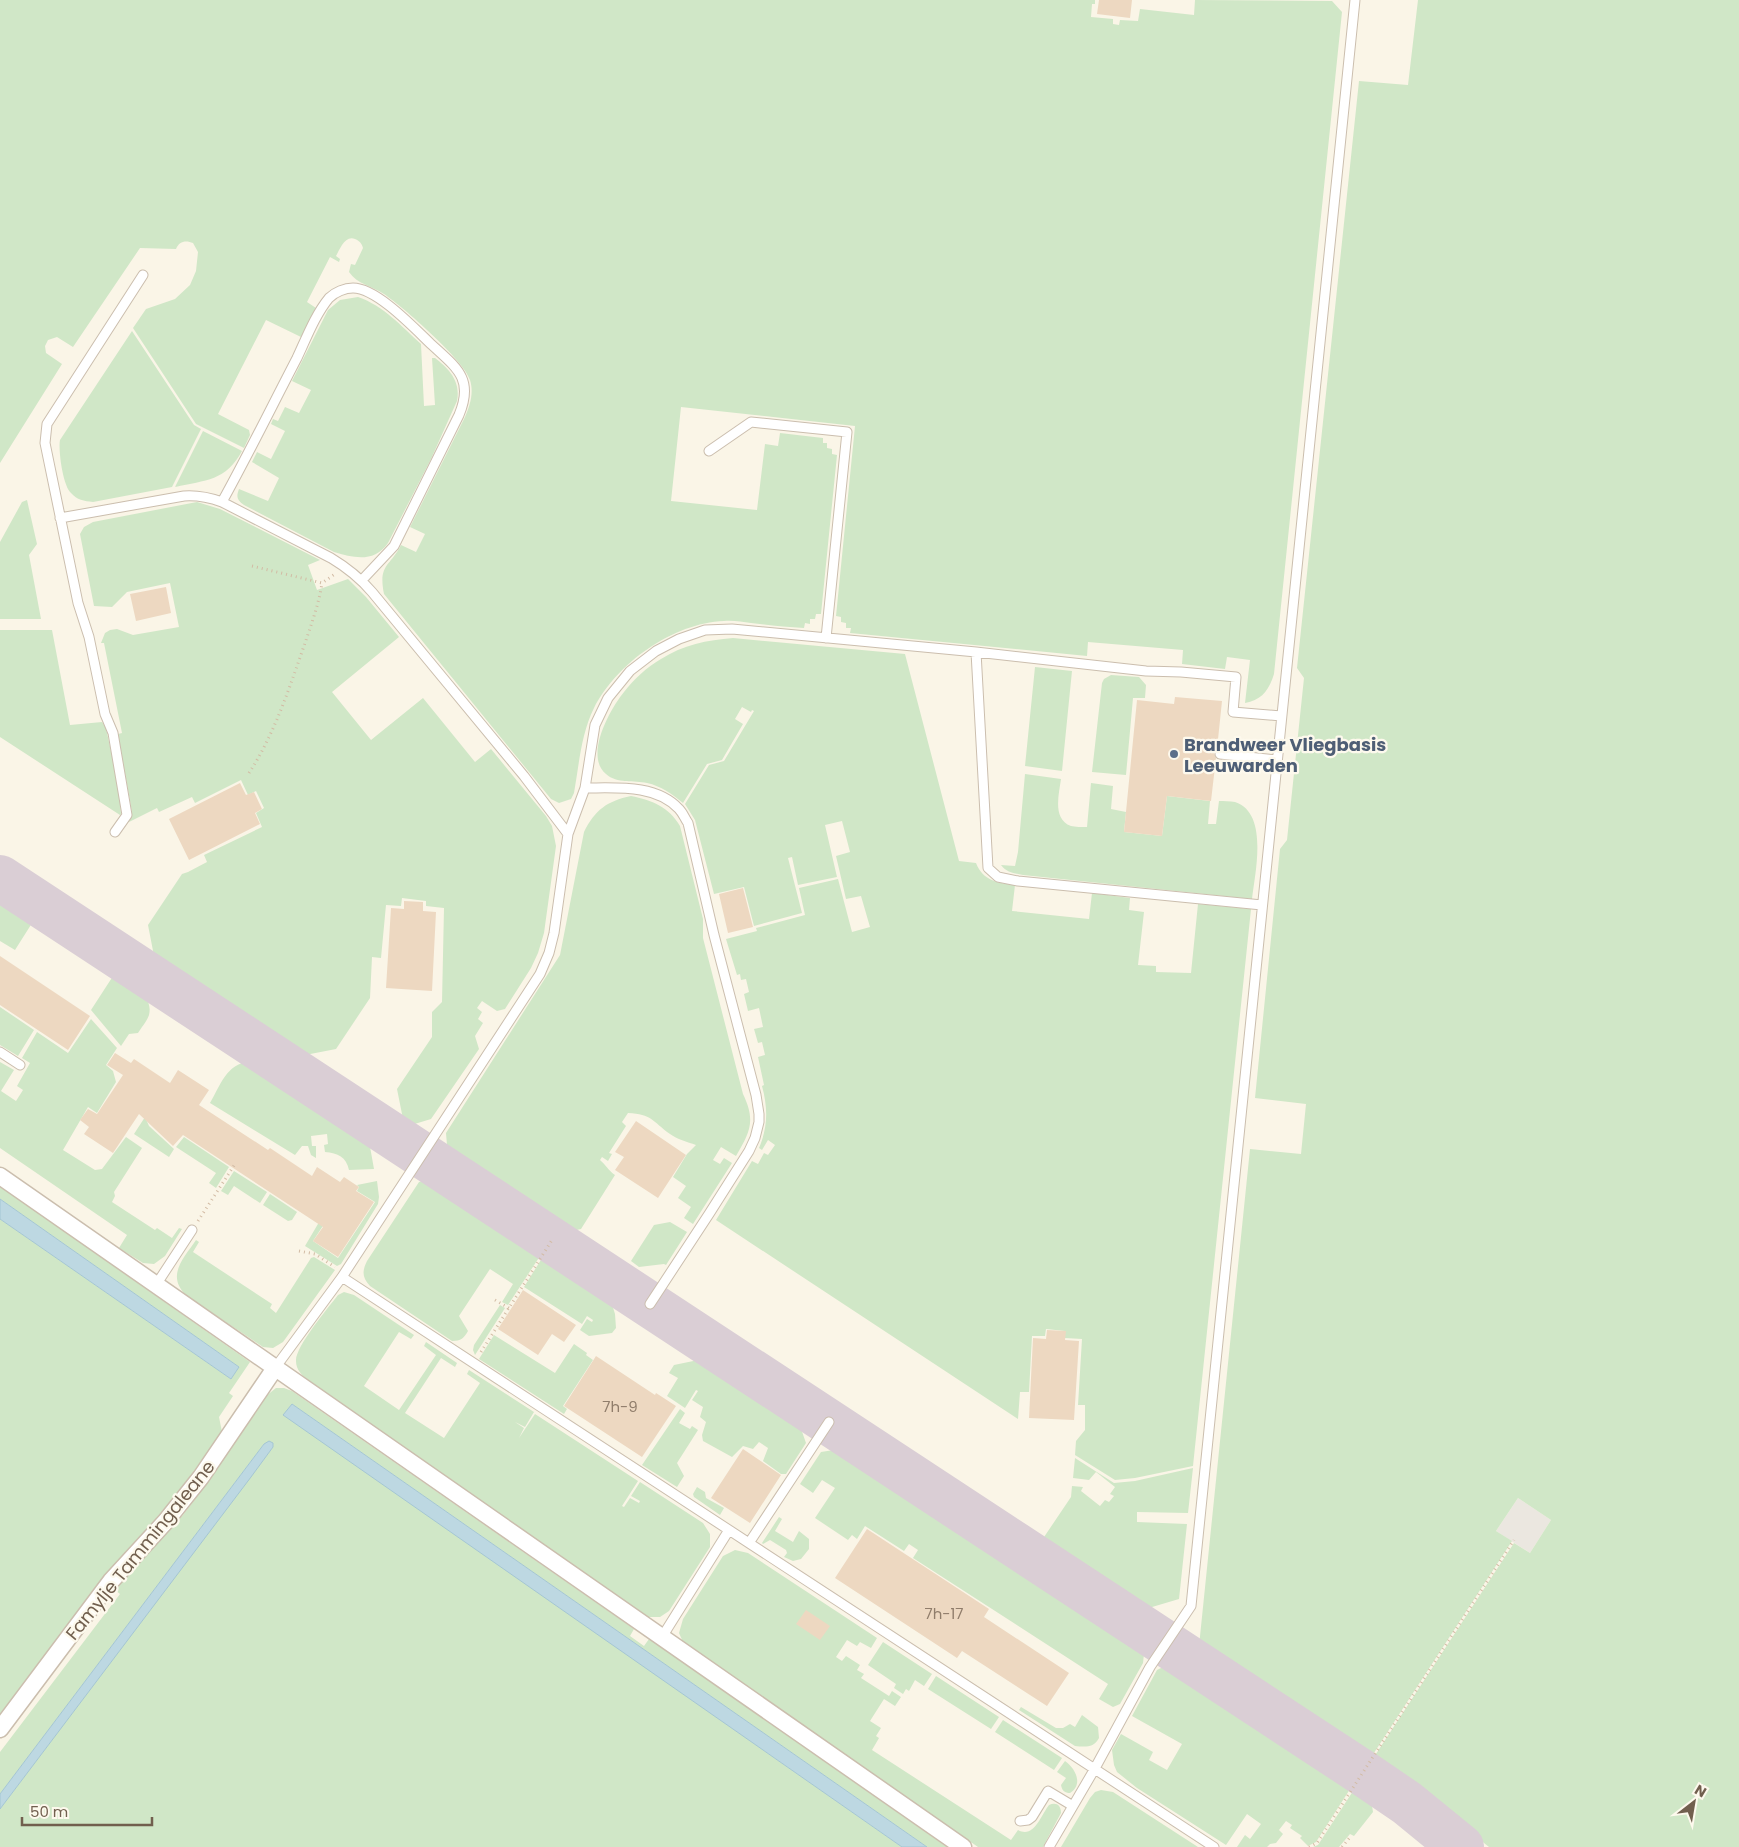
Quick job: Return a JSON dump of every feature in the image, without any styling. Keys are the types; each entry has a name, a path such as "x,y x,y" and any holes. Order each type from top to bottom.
{"street":[{"path":"0,1176 963,1847"},
{"name":"Famylje Tammingaleane","path":"0,1729 111,1581 166,1521 201,1477 275,1368"}],"lane":[{"path":"1049,1847 1094,1770 1150,1666 1191,1606 1355,0"},
{"path":"115,832 126,815 113,733 105,714 89,637 78,604 45,443 47,424 142,275"},
{"path":"222,502 245,462 311,330 330,297 337,292 354,288 361,289 378,298 451,362 464,382 465,395 458,415 394,546 362,580"},
{"path":"709,451 751,422 846,432 826,638"},
{"path":"60,518 198,495 222,502 346,567 362,580 524,776 568,834"},
{"path":"275,1368 342,1277 540,974 549,953 554,933 568,834 584,788 595,725 617,685 630,671 656,651 679,638 705,630 732,629 976,652 1146,671 1181,672 1236,678 1234,712 1281,716"},
{"path":"976,652 988,868 998,876 1018,881 1262,905"},
{"path":"1220,754 1277,760"},
{"path":"584,788 631,788 645,790 669,802 679,810 688,823 714,935 760,1114 755,1138 749,1151 650,1304"},
{"path":"0,1052 20,1065"},
{"path":"156,1285 192,1230"},
{"path":"342,1277 1214,1847"},
{"path":"749,1544 829,1422"},
{"path":"662,1637 728,1530"},
{"path":"1020,1821 1028,1820 1032,1817 1048,1791 1073,1806"}],"path":[{"path":"252,566 322,583 346,567"},
{"path":"249,773 267,740 292,677 320,598 322,583"},
{"path":"192,1230 235,1164"},
{"path":"474,1363 552,1240"},
{"path":"299,1251 315,1254 336,1268 342,1277"},
{"path":"495,1300 508,1308"},
{"path":"1309,1847 1317,1843 1514,1540"},
{"path":"1342,1847 1351,1836"}],"shaded area":[{"path":"1518,1498 1551,1520 1530,1553 1496,1531"}],"green space":[{"path":"0,0 1095,0 1095,4 1092,4 1091,17 1113,19 1113,24 1119,25 1120,20 1138,21 1140,9 1194,15 1195,0 1332,1 1342,12 1274,674 1270,685 1260,697 1245,703 1250,660 1227,657 1225,669 1182,664 1183,650 1088,642 1087,656 850,633 851,628 846,628 846,623 841,622 841,617 836,616 855,426 681,407 671,501 757,510 765,444 778,446 780,433 823,438 823,443 827,443 827,448 832,449 832,454 837,455 821,614 816,614 815,619 810,619 810,624 805,623 804,628 731,621 705,623 685,629 648,648 617,676 604,691 594,708 583,739 574,793 571,799 559,803 551,799 384,594 383,577 386,566 401,545 416,552 425,534 410,527 465,417 472,390 470,380 465,371 432,334 393,301 352,276 349,272 351,264 355,265 363,248 355,239 348,239 343,243 336,256 340,259 339,262 330,257 307,302 316,308 301,337 266,320 218,414 249,430 250,435 244,448 196,424 133,328 146,309 175,299 190,285 196,271 198,252 193,243 185,241 179,244 176,249 140,248 73,347 57,337 48,340 45,346 46,353 62,364 0,463"},
{"path":"1418,0 1739,0 1739,1847 1489,1847 1434,1803 1372,1760 1514,1543 1530,1553 1551,1520 1518,1498 1496,1531 1512,1541 1370,1759 1199,1646 1250,1149 1301,1154 1306,1104 1255,1098 1280,849 1287,840 1304,678 1297,668 1359,81 1408,85"},
{"path":"358,297 384,311 421,344 424,406 435,405 432,358 440,362 453,376 458,394 457,401 431,459 388,543 376,554 363,557 334,552 244,505 237,496 239,489 268,501 279,478 252,462 257,452 271,459 285,431 271,424 273,419 278,421 285,407 299,413 311,390 292,381 328,310 340,300"},
{"path":"132,331 194,425 201,429 172,487 93,502 81,500 68,489 63,476 60,459 60,440"},
{"path":"203,431 242,451 236,461 222,474 214,478 175,487"},
{"path":"27,500 37,544 29,555 41,619 0,619 0,542 22,502"},
{"path":"197,502 220,509 320,560 308,565 317,590 348,579 366,597 399,637 332,692 371,740 423,698 475,762 491,749 546,816 552,826 556,846 544,933 538,953 531,968 505,1009 497,1011 482,1001 477,1008 482,1012 478,1019 483,1023 475,1036 479,1049 431,1119 408,1126 404,1124 397,1089 432,1037 432,1012 442,1002 444,908 426,906 426,901 402,898 401,906 386,905 381,958 372,957 370,998 336,1049 300,1056 155,961 148,925 182,874 207,862 204,855 262,827 256,813 264,808 256,791 248,795 241,780 195,803 192,797 159,812 157,808 129,822 132,812 118,734 122,733 104,643 101,643 105,633 110,630 117,629 133,635 179,627 170,583 127,592 112,607 94,606 80,534 84,527 93,522"},
{"path":"0,630 52,630 70,725 102,722 106,728 119,789 120,815 0,737"},
{"path":"733,638 905,654 959,861 976,863 983,874 992,880 1015,885 1012,911 1089,919 1092,893 1130,898 1129,910 1144,912 1138,965 1156,966 1156,972 1191,973 1198,904 1251,909 1193,1466 1135,1478 1115,1480 1075,1455 1076,1441 1085,1430 1085,1405 1078,1405 1082,1339 1065,1338 1065,1331 1046,1329 1045,1336 1032,1336 1029,1392 1020,1392 1018,1419 716,1220 752,1161 758,1164 764,1153 768,1155 775,1145 768,1140 762,1150 759,1148 764,1133 766,1110 762,1086 764,1085 758,1057 765,1055 762,1042 758,1043 754,1029 763,1027 759,1008 748,1011 744,994 749,992 746,979 741,980 740,974 737,975 726,939 757,931 756,928 805,915 799,888 838,879 852,932 870,927 861,896 846,899 836,856 850,852 842,821 825,825 837,877 798,885 792,857 788,858 802,913 754,926 744,887 714,894 695,820 685,804 709,765 724,761 754,711 752,710 751,712 742,707 735,719 743,724 722,760 707,764 683,803 675,796 652,784 610,777 600,766 598,745 601,733 612,709 636,678 656,662 678,650 714,640"},
{"path":"1035,667 1072,671 1062,771 1025,766"},
{"path":"1111,675 1139,677 1146,685 1145,698 1133,698 1126,775 1092,772 1102,683 1104,679"},
{"path":"1025,774 1061,779 1058,799 1059,812 1065,823 1074,827 1087,827 1091,783 1113,786 1111,809 1126,812 1124,832 1162,836 1167,796 1210,801 1208,824 1216,824 1219,801 1235,802 1246,808 1252,818 1256,831 1257,845 1252,899 1023,875 1008,871 1001,865 1015,866"},
{"path":"631,796 659,805 676,819 680,826 703,919 703,938 743,1094 747,1103 750,1126 736,1156 721,1147 713,1160 720,1164 724,1158 732,1163 693,1224 684,1218 691,1207 678,1198 686,1186 673,1177 687,1154 696,1145 673,1136 647,1117 628,1113 622,1122 626,1126 609,1153 612,1154 608,1161 602,1157 600,1160 615,1175 581,1229 568,1232 452,1156 447,1145 446,1133 560,955 584,832 588,824 597,812 608,804"},
{"path":"0,897 34,920 15,950 0,941"},
{"path":"115,973 144,995 150,1008 149,1015 138,1033 129,1034 121,1046 91,1010"},
{"path":"0,1007 34,1030 18,1056 0,1045"},
{"path":"91,1019 117,1048 106,1065 113,1071 116,1082 97,1113 88,1107 63,1150 95,1170 102,1169 126,1137 142,1148 114,1192 115,1196 112,1202 155,1230 157,1228 172,1238 179,1228 182,1229 165,1256 154,1264 143,1263 119,1248 127,1235 0,1148 0,1062 14,1070 1,1091 16,1101 23,1090 17,1086 30,1063 22,1058 37,1032 68,1053"},
{"path":"249,1062 369,1141 374,1169 349,1170 341,1156 325,1152 324,1145 328,1144 327,1134 311,1136 312,1146 316,1146 316,1158 311,1155 308,1146 302,1146 295,1155 210,1103 225,1076 235,1066"},
{"path":"145,1117 149,1126 174,1149 169,1157 134,1134"},
{"path":"184,1137 229,1167 216,1188 209,1183 216,1173 176,1147"},
{"path":"234,1171 267,1192 260,1203 234,1186 228,1195 221,1191"},
{"path":"429,1179 542,1253 508,1305 502,1302 513,1284 490,1269 459,1316 468,1331 460,1340 452,1341 370,1286 365,1280 364,1268 367,1261 419,1182"},
{"path":"377,1181 378,1204 341,1264 337,1266 305,1246 325,1212 330,1215 313,1241 338,1258 375,1202 357,1191 359,1187 357,1185"},
{"path":"0,1186 250,1362 229,1393 233,1396 219,1417 222,1432 176,1496 103,1578 0,1714 0,1219 231,1379 239,1367 0,1199"},
{"path":"270,1194 297,1212 292,1220 288,1221 263,1205"},
{"path":"670,1222 687,1232 666,1265 639,1267 631,1261 654,1225"},
{"path":"196,1240 199,1242 193,1252 272,1304 270,1308 276,1313 311,1258 314,1257 335,1270 283,1342 273,1348 263,1347 187,1296 181,1289 177,1281 179,1267"},
{"path":"544,1255 610,1298 615,1314 616,1328 612,1333 589,1336 580,1330 587,1319 592,1322 593,1320 587,1316 582,1324 524,1287"},
{"path":"344,1292 354,1295 414,1335 411,1339 399,1332 364,1386 399,1410 436,1355 424,1346 426,1342 457,1363 455,1367 441,1358 405,1413 444,1438 480,1383 467,1374 469,1370 534,1412 525,1427 515,1422 524,1428 519,1438 535,1414 638,1481 622,1506 624,1507 630,1498 639,1503 640,1501 631,1496 640,1482 703,1523 710,1534 710,1547 669,1611 660,1617 648,1617 308,1380 298,1370 296,1364 297,1355 313,1328 338,1295"},
{"path":"500,1305 505,1308 475,1355 474,1345"},
{"path":"494,1335 555,1373 574,1344 587,1353 586,1355 593,1360 563,1406 567,1409 564,1414 479,1359"},
{"path":"703,1359 799,1423 806,1443 786,1474 781,1474 763,1461 768,1448 759,1442 753,1449 743,1446 732,1457 703,1441 702,1435 706,1422 700,1417 703,1407 692,1400 698,1391 696,1390 685,1408 667,1396 678,1378 669,1373 674,1365"},
{"path":"276,1388 292,1391 634,1629 630,1636 644,1646 649,1639 947,1847 927,1847 292,1404 284,1415 902,1847 0,1847 0,1809 273,1447 264,1444 0,1794 0,1752 120,1594 115,1590 183,1515 209,1481 266,1396"},
{"path":"680,1409 685,1413 679,1423 690,1429 692,1426 698,1430 677,1463 684,1476 677,1487 642,1465"},
{"path":"840,1449 1139,1646 1144,1654 1143,1663 1120,1704 1113,1707 1099,1699 1108,1684 913,1558 918,1550 909,1544 904,1551 865,1526 857,1539 852,1535 848,1540 815,1518 835,1488 822,1480 813,1493 800,1484 821,1452"},
{"path":"1075,1458 1114,1483 1135,1481 1193,1468 1188,1513 1137,1512 1137,1522 1187,1524 1179,1599 1142,1610 1040,1543 1071,1497 1072,1486 1083,1487 1081,1491 1100,1506 1105,1500 1109,1502 1114,1496 1110,1494 1115,1487 1096,1472 1089,1480 1073,1478"},
{"path":"697,1487 705,1492 706,1498 724,1508 720,1515 694,1497 693,1494"},
{"path":"779,1517 782,1519 775,1531 793,1542 799,1531 809,1539 809,1549 801,1559 793,1561 784,1557 787,1553 786,1550 770,1540 762,1543"},
{"path":"735,1550 748,1553 877,1638 871,1648 860,1642 857,1646 847,1640 836,1657 842,1661 846,1656 860,1665 857,1670 864,1674 861,1678 889,1696 892,1691 901,1697 895,1706 884,1699 870,1721 881,1728 876,1736 879,1738 872,1750 1011,1840 1018,1830 1024,1832 1033,1829 1049,1805 1058,1805 1061,1813 1043,1847 978,1847 683,1642 679,1633 683,1619 723,1556"},
{"path":"883,1642 932,1674 924,1686 915,1680 909,1691 906,1689 903,1694 894,1688 896,1684 868,1665"},
{"path":"1169,1667 1352,1786 1316,1842 1308,1846 1300,1838 1302,1836 1290,1828 1292,1825 1286,1821 1279,1830 1283,1834 1276,1843 1270,1844 1267,1847 1237,1847 1245,1835 1250,1839 1261,1824 1247,1814 1226,1845 1137,1788 1117,1772 1112,1750 1121,1734 1153,1752 1149,1760 1167,1770 1182,1744 1132,1716 1157,1670"},
{"path":"936,1676 999,1717 991,1729 928,1689"},
{"path":"1021,1707 1056,1728 1063,1728 1070,1724 1075,1727 1082,1715 1098,1727 1099,1738 1095,1744 1086,1747 1075,1746 1019,1710"},
{"path":"1003,1720 1062,1758 1054,1770 995,1732"},
{"path":"1065,1761 1075,1772 1077,1781 1077,1785 1070,1793 1064,1791 1061,1787 1066,1778 1057,1772"},
{"path":"1355,1788 1371,1799 1373,1812 1354,1836 1350,1834 1339,1847 1313,1847 1318,1845"},
{"path":"1101,1790 1113,1792 1198,1847 1061,1847 1090,1798 1095,1792"}],"water":[{"path":"0,1199 239,1367 231,1379 0,1219"},
{"path":"292,1404 927,1847 902,1847 283,1415"},
{"path":"269,1441 273,1443 273,1447 0,1809 0,1794 264,1444"}],"building":[{"path":"1099,0 1132,0 1130,18 1097,14"},
{"path":"166,587 171,613 136,621 130,594"},
{"name":"Brandweer Vliegbasis Leeuwarden","path":"1175,697 1222,701 1217,749 1214,753 1216,758 1211,801 1167,796 1162,836 1124,832 1137,700 1174,704"},
{"path":"240,783 246,795 254,792 262,809 255,813 260,824 189,860 169,819"},
{"path":"743,888 753,927 728,933 719,894"},
{"path":"404,901 423,902 423,911 436,912 432,991 386,988 391,908 404,909"},
{"path":"0,956 90,1016 68,1050 0,1005"},
{"path":"115,1053 131,1063 134,1059 170,1083 178,1070 209,1090 199,1105 268,1150 270,1148 312,1176 317,1167 340,1182 344,1177 359,1187 356,1191 374,1202 338,1257 313,1241 323,1227 183,1135 173,1146 139,1114 113,1153 84,1134 89,1127 80,1120 88,1109 97,1114 123,1075 107,1065"},
{"path":"636,1121 686,1155 658,1198 615,1170 624,1157 615,1152"},
{"path":"523,1290 576,1325 564,1342 552,1334 538,1355 498,1329"},
{"path":"1047,1330 1066,1331 1065,1340 1079,1341 1074,1420 1029,1418 1033,1338 1046,1339"},
{"path":"596,1356 655,1395 656,1393 676,1406 642,1457 564,1406"},
{"path":"743,1449 781,1475 750,1523 711,1498"},
{"path":"867,1529 989,1609 984,1617 1069,1673 1047,1706 962,1651 957,1658 835,1578"},
{"path":"806,1610 830,1626 820,1640 796,1624"}],"taxiway":[{"path":"0,878 1363,1773 1407,1803 1461,1847"}],"place":[{"name":"Brandweer Vliegbasis Leeuwarden","path":"1174,754"}]}
